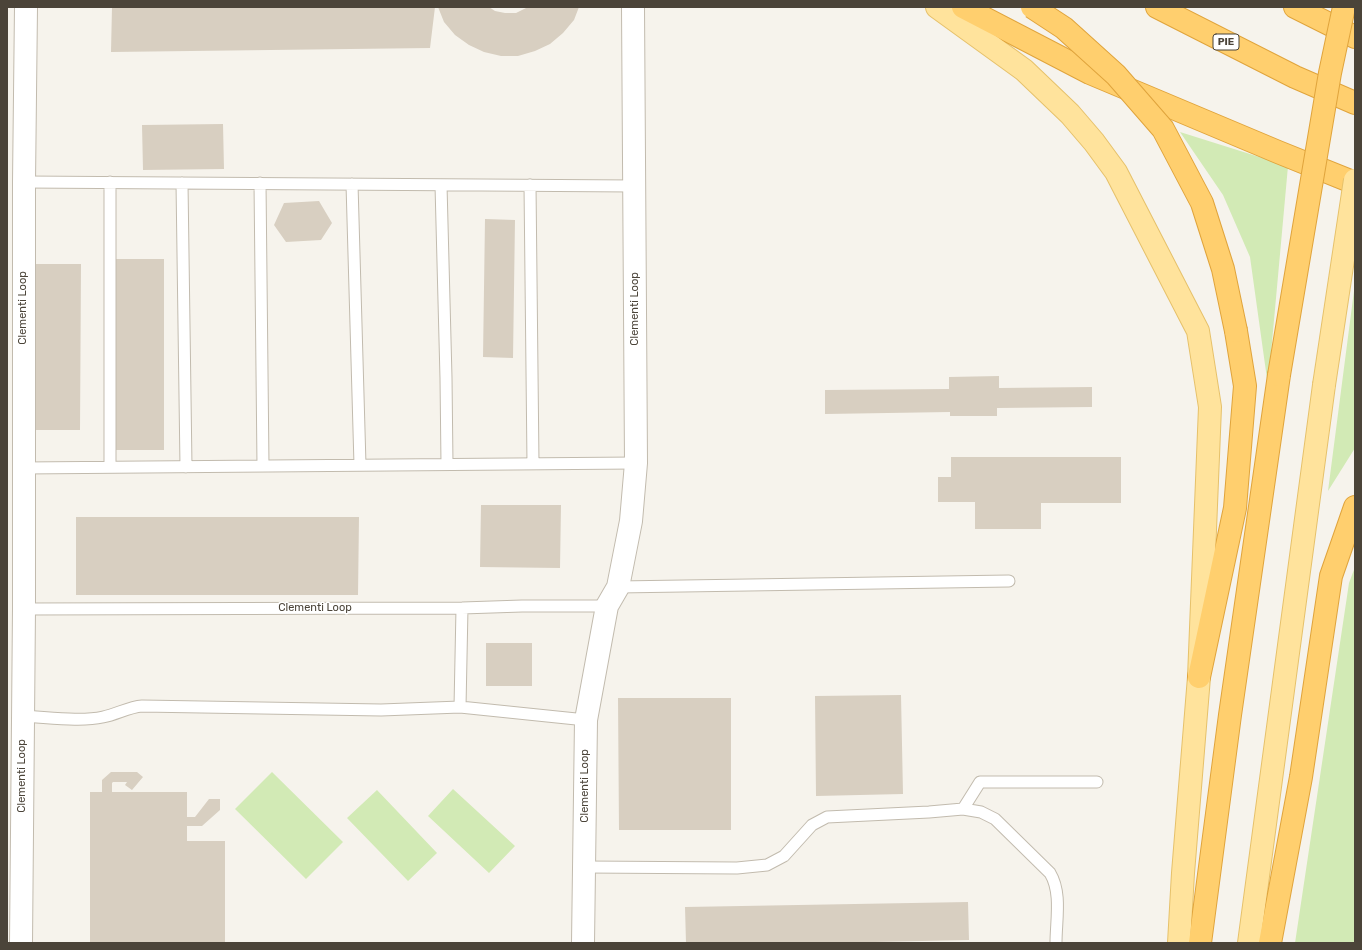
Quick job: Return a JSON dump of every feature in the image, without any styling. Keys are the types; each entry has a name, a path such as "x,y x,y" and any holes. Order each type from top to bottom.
{"highway":[{"path":"963,7 1090,73 1278,152 1355,181"},
{"path":"1032,7 1064,28 1116,75 1163,129 1202,203 1223,269 1236,331 1245,386 1235,508 1199,677"},
{"name":"PIE","path":"1158,7 1295,76 1355,103"},
{"path":"1295,7 1355,37"},
{"path":"1200,943 1231,707 1279,375 1330,73 1344,7"},
{"path":"1270,943 1301,777 1331,576 1355,507"}],"main road":[{"path":"937,7 1024,70 1070,114 1094,142 1116,172 1198,332 1210,407 1199,677 1183,873 1179,943"},
{"path":"1249,943 1324,385 1355,181"}],"street":[{"name":"Clementi Loop","path":"22,943 24,182 26,7"},
{"name":"Clementi Loop","path":"583,943 586,720 607,606 618,587 631,521 636,463 633,7"}],"lane":[{"path":"24,182 634,186"},
{"path":"110,182 110,467"},
{"path":"182,183 186,467"},
{"path":"260,184 263,466"},
{"path":"352,184 360,465"},
{"path":"441,185 447,464"},
{"path":"530,185 533,464"},
{"path":"23,468 636,463"},
{"path":"618,587 1009,581"},
{"name":"Clementi Loop","path":"24,609 462,608 607,606"},
{"path":"460,707 462,608"},
{"path":"22,716 86,719 104,717 132,707 142,706 380,710 460,707 586,720"},
{"path":"963,809 980,782 1097,782"},
{"path":"585,867 737,868 767,865 784,856 812,825 827,817 963,809 981,812 996,819 1050,873 1055,882 1057,892 1056,943"}],"green space":[{"path":"1180,132 1288,166 1268,386 1250,257 1223,195"},
{"path":"1355,283 1355,448 1328,491"},
{"path":"1355,567 1355,943 1295,943 1349,583"},
{"path":"272,772 343,842 306,879 235,809"},
{"path":"453,789 515,846 489,873 428,816"},
{"path":"377,790 437,853 408,881 347,818"}],"building":[{"path":"112,7 435,7 430,48 111,52"},
{"path":"438,7 489,7 495,11 516,13 528,7 579,7 574,20 563,33 550,44 535,51 518,56 501,56 484,52 469,45 455,35 444,22"},
{"path":"223,124 224,169 143,170 142,125"},
{"path":"319,201 332,223 321,240 286,242 274,225 284,203"},
{"path":"485,219 515,220 513,358 483,357"},
{"path":"113,259 164,259 164,450 112,450"},
{"path":"34,264 81,264 80,430 33,430"},
{"path":"999,376 999,388 1092,387 1092,407 997,408 997,416 950,416 950,412 825,414 825,390 949,389 949,377"},
{"path":"951,457 1121,457 1121,503 1041,503 1041,529 975,529 975,502 938,502 938,477 951,477"},
{"path":"481,505 561,505 560,568 480,567"},
{"path":"76,517 359,517 358,595 76,595"},
{"path":"486,643 532,643 532,686 486,686"},
{"path":"901,695 903,794 816,796 815,696"},
{"path":"618,698 731,698 731,830 619,830"},
{"path":"111,772 137,772 143,777 132,790 125,785 127,782 113,782 112,792 187,792 187,817 195,817 209,799 220,799 220,810 202,826 187,826 187,841 225,841 225,943 90,943 90,792 102,792 102,780"},
{"path":"968,902 969,940 875,943 686,943 685,907"}]}
